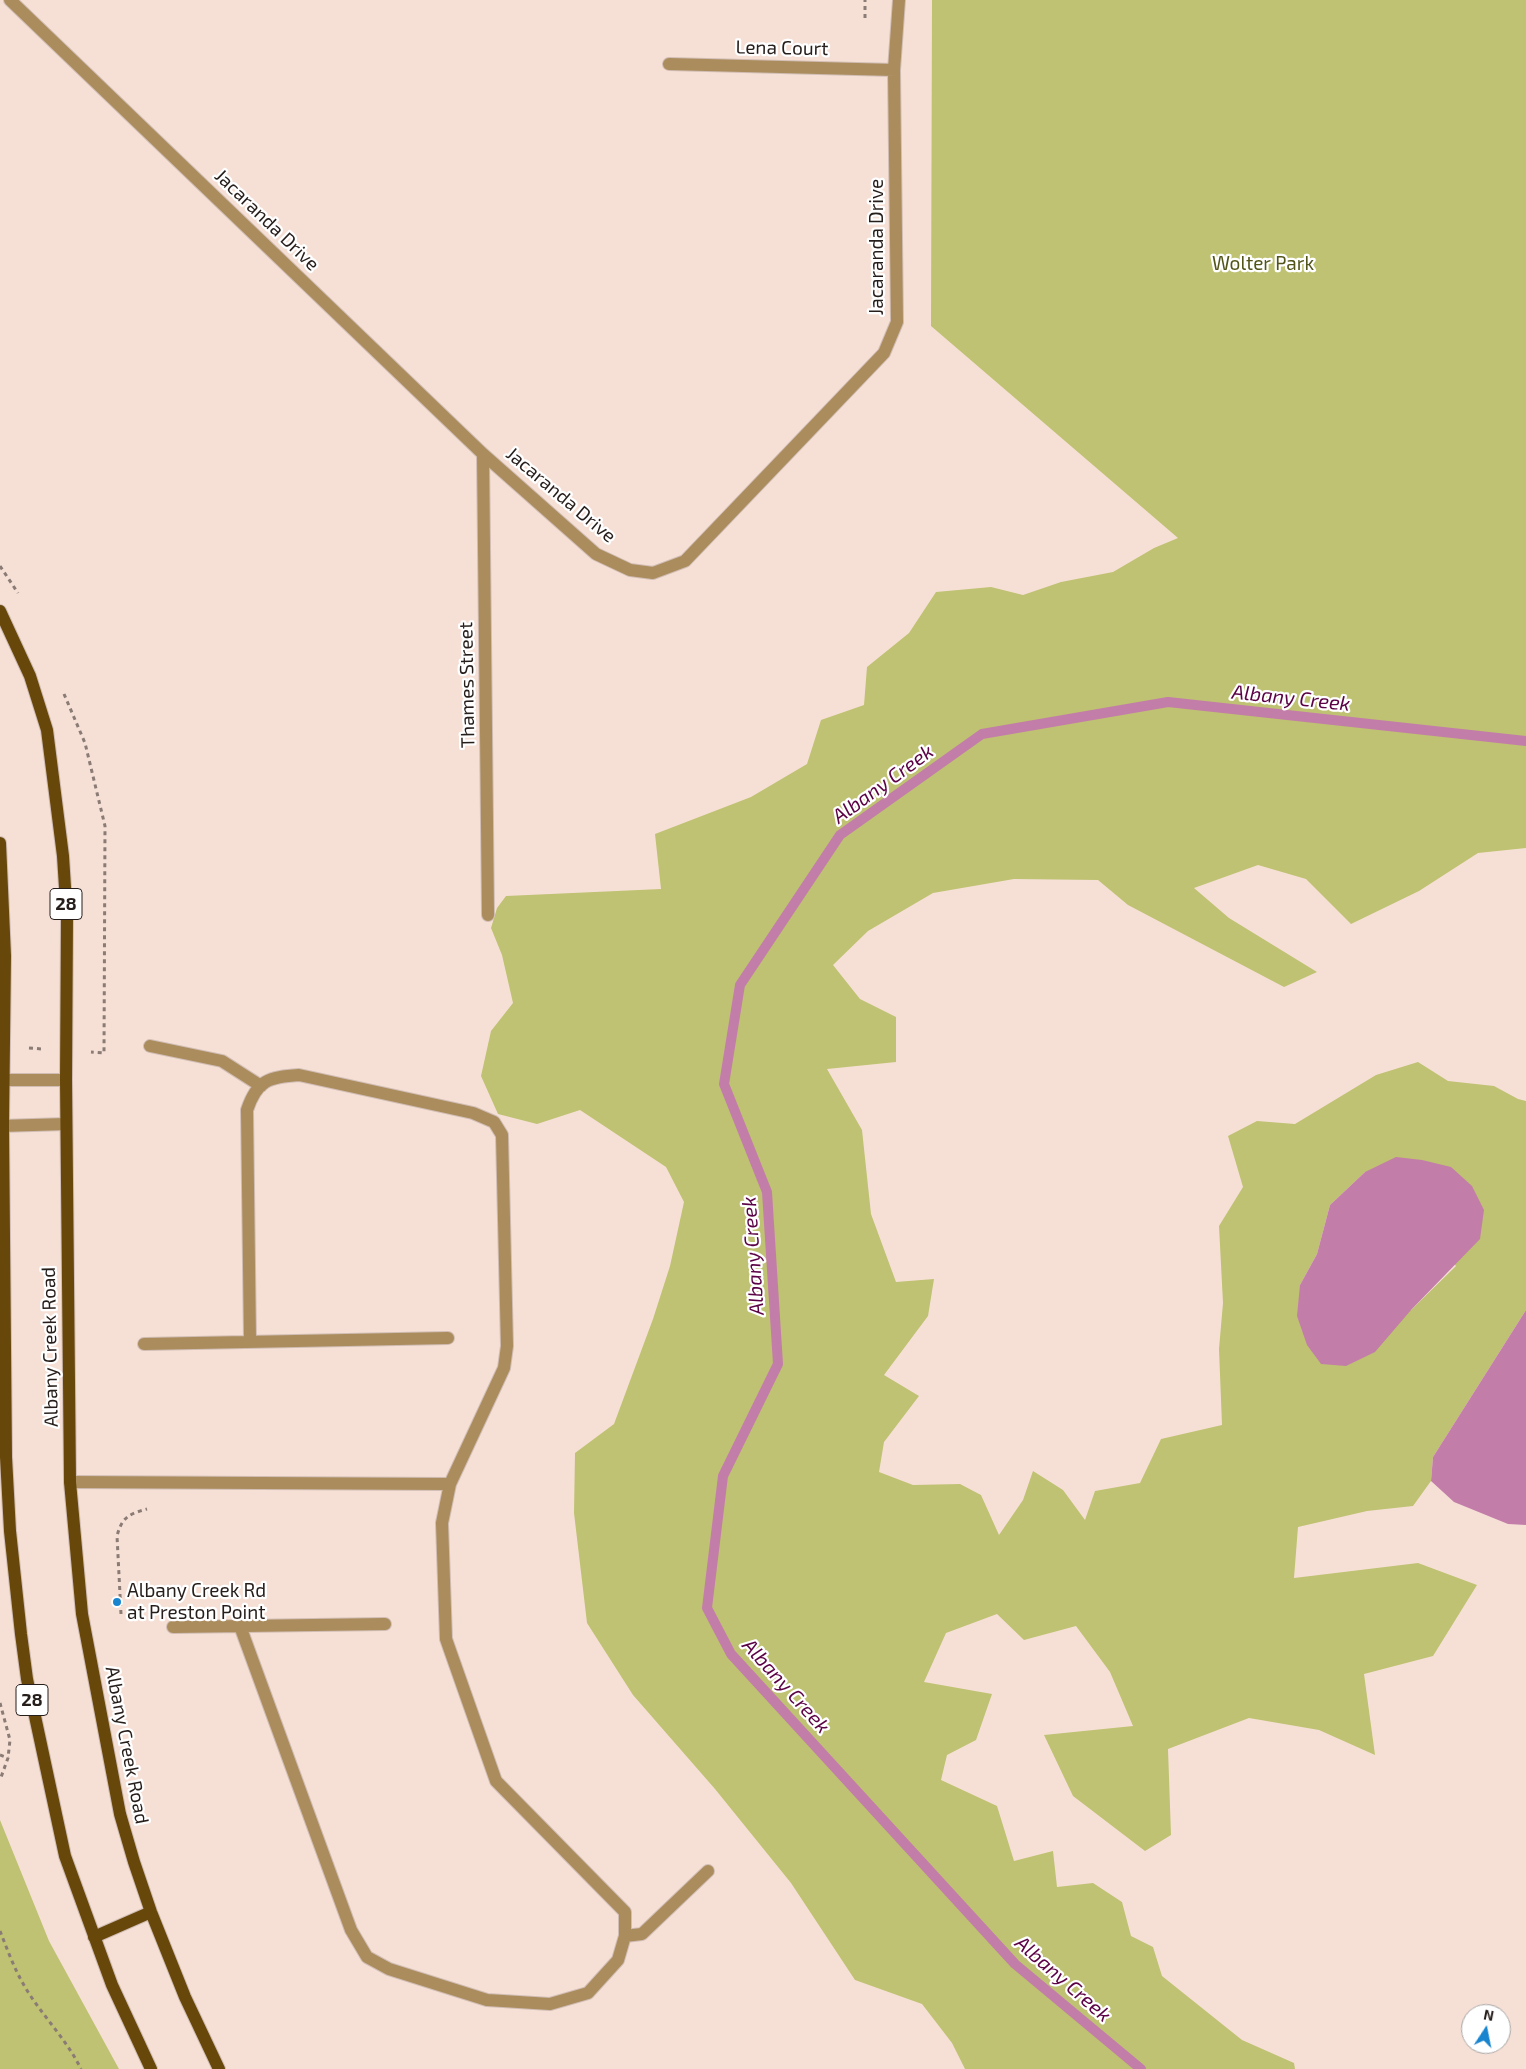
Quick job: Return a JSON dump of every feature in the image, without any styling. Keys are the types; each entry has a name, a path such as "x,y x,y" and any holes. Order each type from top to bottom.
{"main road":[{"name":"Albany Creek Road","path":"0,611 30,676 48,739 62,856 67,918 66,1124 70,1482 82,1614 120,1814 151,1912 185,1996 219,2069"},
{"name":"28","path":"0,843 6,956 2,1080 2,1244 5,1401 8,1503 21,1634 27,1679 65,1856 112,1985 151,2069"},
{"path":"94,1937 151,1912"}],"street":[{"name":"Jacaranda Drive","path":"10,0 483,454 596,554 630,570 653,573 685,561 884,353 897,322 894,70 899,0"},
{"name":"Lena Court","path":"669,64 894,70"},
{"name":"Thames Street","path":"483,454 488,915"},
{"path":"150,1046 222,1061 260,1086"},
{"path":"240,1626 351,1930 367,1957 389,1969 487,2000 550,2004 588,1993 618,1960 625,1936 625,1912 496,1781 446,1638 442,1523 450,1484 504,1368 507,1346 502,1136 494,1122 473,1113 299,1075 274,1077 260,1086 252,1096 247,1110 250,1342"},
{"path":"2,1080 66,1080"},
{"path":"2,1126 66,1124"},
{"path":"144,1344 448,1338"},
{"path":"70,1482 450,1484"},
{"path":"174,1626 385,1624"},
{"path":"625,1936 642,1934 708,1871"}],"path":[{"path":"865,0 865,18"},
{"path":"0,1703 10,1740 8,1758 0,1780"},
{"path":"0,1755 8,1758"},
{"path":"0,1931 20,1978 44,2016 73,2053 81,2069"}],"green space":[{"name":"Wolter Park","path":"932,0 1526,0 1526,848 1478,853 1419,891 1351,924 1306,879 1258,865 1194,888 1229,918 1317,972 1284,987 1128,905 1098,880 1014,879 933,893 868,931 833,965 860,999 896,1017 896,1062 827,1069 862,1130 871,1214 896,1282 934,1279 928,1316 884,1375 919,1396 884,1442 879,1472 913,1485 960,1484 981,1495 999,1535 1023,1500 1033,1471 1063,1490 1085,1520 1095,1491 1140,1483 1161,1439 1222,1425 1219,1349 1223,1303 1219,1226 1243,1187 1228,1136 1257,1121 1295,1124 1376,1075 1418,1062 1448,1081 1494,1086 1518,1099 1526,1101 1526,1310 1433,1457 1431,1481 1413,1506 1367,1511 1298,1527 1294,1578 1418,1563 1477,1585 1433,1656 1364,1674 1375,1755 1319,1730 1249,1718 1168,1749 1171,1835 1145,1851 1073,1796 1044,1735 1133,1726 1110,1672 1076,1626 1024,1640 997,1614 946,1633 924,1682 992,1694 976,1740 947,1755 941,1780 997,1806 1014,1861 1053,1851 1057,1887 1093,1883 1122,1902 1131,1936 1153,1947 1162,1976 1242,2040 1294,2063 1295,2069 965,2069 952,2043 922,2004 855,1980 791,1883 715,1789 633,1695 587,1623 574,1513 575,1453 614,1424 653,1319 670,1266 684,1202 666,1167 580,1110 537,1124 498,1114 481,1076 491,1031 513,1003 502,955 491,928 497,908 506,896 661,889 655,834 751,797 807,764 821,720 864,705 867,667 909,633 936,592 991,587 1023,595 1061,582 1113,572 1154,548 1178,538 931,326","holes":["1365,1172 1456,1266 1411,1310 1300,1285 1317,1254 1330,1205"]},
{"path":"0,1820 49,1941 119,2069 0,2069"}],"shaded area":[{"path":"1396,1157 1422,1160 1451,1167 1472,1186 1484,1210 1480,1239 1411,1310 1375,1352 1346,1366 1321,1364 1307,1345 1297,1316 1300,1285 1317,1254 1330,1205 1365,1172"},
{"path":"1526,1310 1526,1525 1508,1524 1454,1502 1431,1481 1433,1457"}],"waterway":[{"name":"Albany Creek","path":"1141,2069 1015,1964 731,1654 707,1608 723,1476 778,1364 767,1192 724,1084 740,985 840,835 982,734 1168,702 1526,741"}],"place":[{"name":"Albany Creek Rd at Preston Point","path":"117,1602"}]}
